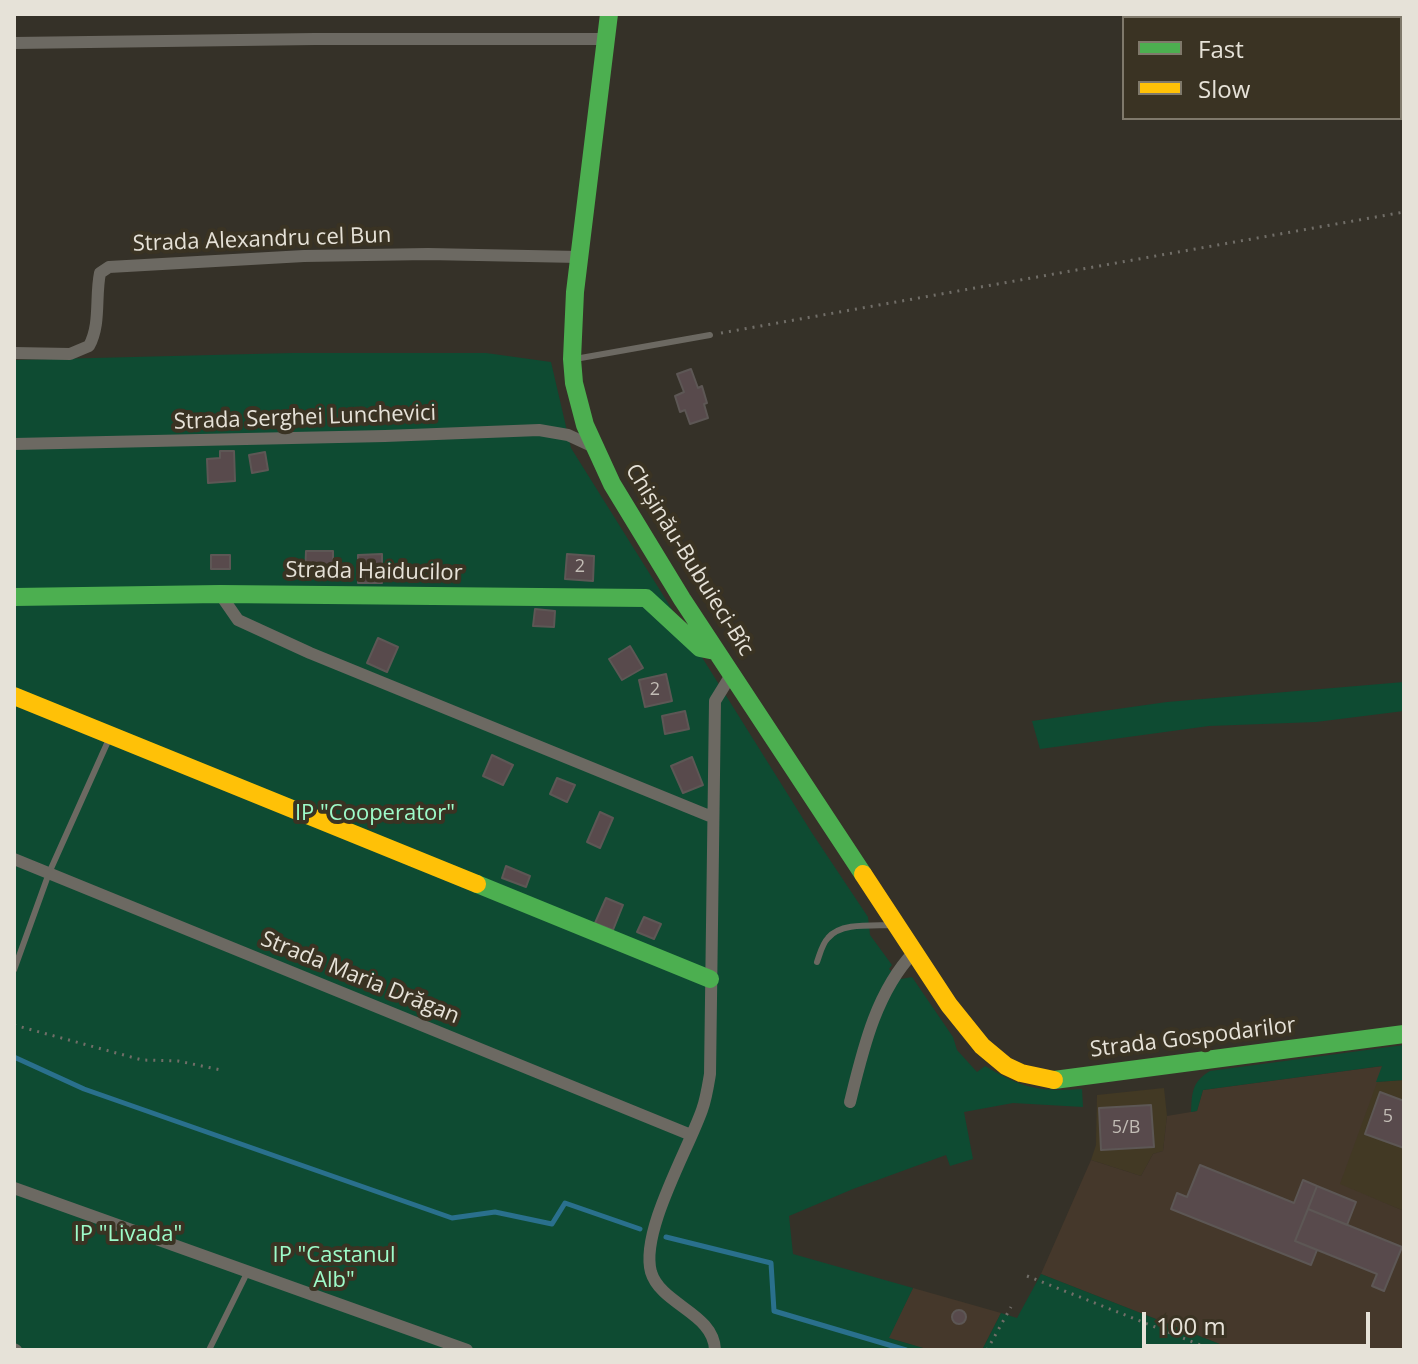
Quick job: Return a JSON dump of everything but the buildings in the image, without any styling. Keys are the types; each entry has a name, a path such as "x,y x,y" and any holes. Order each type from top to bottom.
{"street":[{"name":"Chișinău-Bubuieci-Bîc","path":"609,14 579,257 572,359 578,403 594,447 635,522 715,651 949,1005 993,1058"},
{"path":"14,43 605,39"},
{"name":"Strada Alexandru cel Bun","path":"14,353 70,354 89,346 97,321 96,295 100,273 109,267 304,256 428,254 579,257"},
{"name":"Strada Serghei Lunchevici","path":"14,444 539,430 568,435 594,447"},
{"path":"220,594 238,620 310,653 712,817"},
{"name":"Strada Haiducilor","path":"14,597 220,594 646,598 700,648 715,651"},
{"path":"715,1350 715,1343 706,1328 660,1289 651,1272 649,1252 654,1229 703,1108 710,1074 715,701 731,675"},
{"path":"14,696 710,979"},
{"name":"Strada Maria Drăgan","path":"14,859 691,1135"},
{"path":"850,1102 859,1065 890,980 914,952"},
{"name":"Strada Gospodarilor","path":"993,1058 1025,1076 1057,1080 1404,1034"},
{"path":"14,1188 467,1350"}],"lane":[{"path":"572,359 710,335"},
{"path":"14,970 49,873 110,736"},
{"path":"817,962 826,939 835,932 896,925"},
{"path":"209,1350 248,1271"}],"path":[{"path":"710,335 1404,212"},
{"path":"14,1025 142,1060 178,1061 221,1070"},
{"path":"1027,1276 1213,1350"},
{"path":"987,1350 1011,1307"}],"shaded area":[{"path":"1383,1066 1340,1184 1404,1211 1404,1350 1235,1350 1041,1274 1091,1160 1141,1176 1153,1154 1163,1151 1167,1116 1197,1111 1203,1090"},
{"path":"1404,1080 1404,1211 1339,1185 1376,1082"},
{"path":"1164,1088 1167,1116 1163,1151 1153,1154 1141,1176 1091,1160 1096,1145 1097,1095"},
{"path":"913,1288 1001,1313 982,1350 930,1350 888,1338"}],"green space":[{"name":"IP \"Cooperator\"","path":"292,353 486,353 551,362 571,448 868,917 870,935 892,965 889,969 901,979 912,977 953,1037 957,1050 977,1072 985,1066 1031,1087 1082,1089 1083,1107 1013,1103 964,1112 973,1159 950,1166 946,1155 789,1216 793,1254 913,1288 889,1338 930,1350 14,1350 14,360"},
{"path":"1404,682 1404,711 1316,722 1209,726 1040,749 1032,721 1167,702"},
{"path":"1404,1045 1404,1080 1376,1082 1382,1066 1203,1090 1197,1111 1191,1112 1194,1088 1210,1071"},
{"path":"1041,1274 1235,1350 982,1350 1001,1313 1017,1318"}],"waterway":[{"path":"14,1057 84,1089 452,1218 495,1212 552,1224 565,1203 640,1229"},
{"path":"666,1237 771,1263 774,1311 906,1350"}],"traffic: fast":[{"path":"609,14 575,292 572,359 574,383 585,425 612,484 682,599 863,874"},
{"path":"14,597 220,594 646,598 700,648 715,651"},
{"path":"477,884 710,979"},
{"path":"1054,1080 1404,1034"}],"traffic: slow":[{"path":"14,696 477,884"},
{"path":"863,874 949,1005 982,1046 1006,1066 1021,1073 1054,1080"}],"park label":[{"name":"IP \"Livada\"","path":"128,1235"},
{"name":"IP \"Castanul Alb\"","path":"334,1268"}]}
